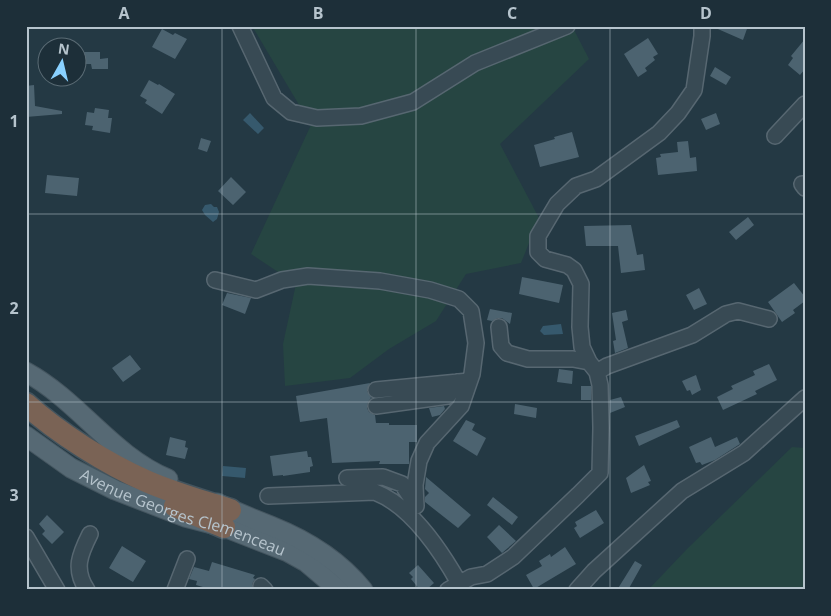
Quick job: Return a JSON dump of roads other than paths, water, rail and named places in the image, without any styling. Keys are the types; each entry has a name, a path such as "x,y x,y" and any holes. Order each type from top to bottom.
{"highway":[{"path":"26,404 76,449 128,485 227,518"},
{"path":"26,419 46,435 76,449"}],"main road":[{"name":"Avenue Georges Clemenceau","path":"26,372 43,381 63,396 113,444 146,469 187,487 227,518 312,566 339,590"},
{"name":"Avenue Georges Clemenceau","path":"26,436 71,468 115,490 185,517 227,518 285,532 334,560 363,590"}],"street":[{"path":"240,26 274,98 291,112 317,118 361,116 413,102 475,63 567,26"},
{"path":"268,496 375,492 388,497 418,524 448,563 453,586 471,576 487,574 513,557 600,472 600,385 582,347 580,327 581,284 574,270 566,264 545,259 538,252 538,236 557,204 576,186 596,179 659,133 678,113 694,90 702,26"},
{"path":"775,136 805,104"},
{"path":"215,280 256,290 282,280 308,276 380,281 430,290 459,299 471,311 476,343 463,382 461,406 427,443 419,460 415,485 418,524"},
{"path":"498,327 501,346 507,353 528,359 573,359 593,367 607,366 692,335 726,314 738,311 769,319"},
{"path":"376,390 463,382"},
{"path":"376,406 448,396 463,382"},
{"path":"577,590 594,571 682,491 744,453 805,398"},
{"path":"347,478 383,477 402,484 416,506"},
{"path":"87,590 83,584 78,564 90,534"},
{"path":"26,537 58,590"},
{"path":"175,590 187,558"}],"water":[{"path":"250,113 264,128 258,134 243,120"},
{"path":"211,204 217,207 219,212 217,219 213,222 202,210 205,205"},
{"path":"561,324 563,334 544,335 540,331 543,326"},
{"path":"223,466 246,468 245,478 222,476"}]}
